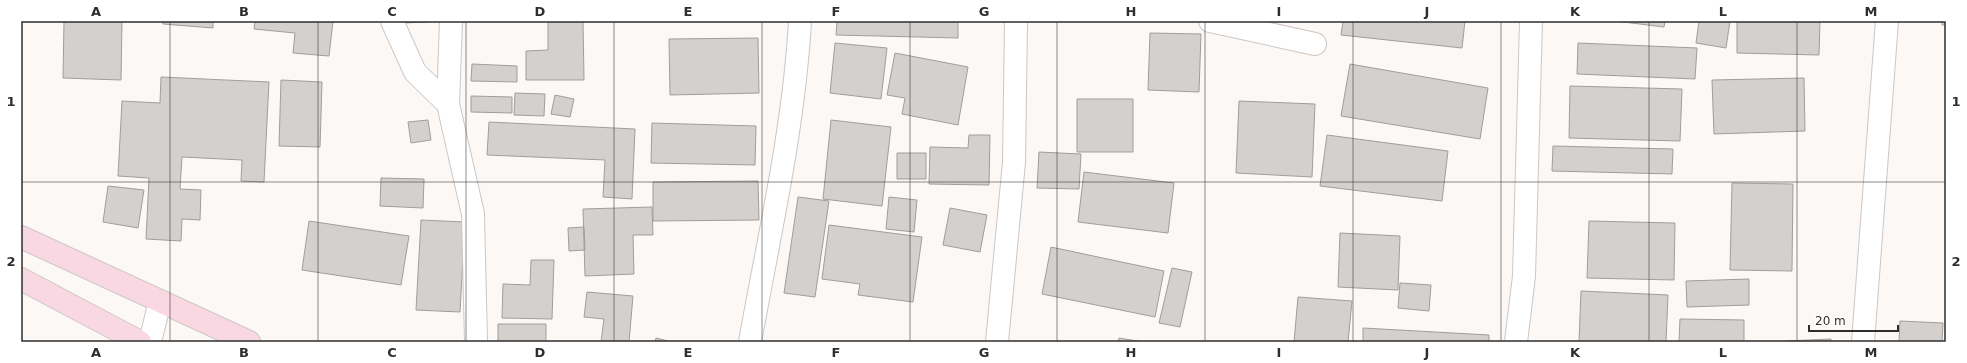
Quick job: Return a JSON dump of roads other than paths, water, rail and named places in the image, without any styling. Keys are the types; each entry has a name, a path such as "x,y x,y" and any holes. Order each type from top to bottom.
{"street":[{"path":"392,21 415,72 448,104"},
{"path":"451,21 448,104 473,214 476,342"},
{"path":"750,342 775,207 796,76 800,21"},
{"path":"997,342 1014,162 1016,21"},
{"path":"1210,21 1315,44"},
{"path":"1516,342 1524,276 1531,21"},
{"path":"1863,342 1887,21"},
{"path":"21,237 249,342"},
{"path":"21,279 140,342"},
{"path":"150,342 160,301"}]}
